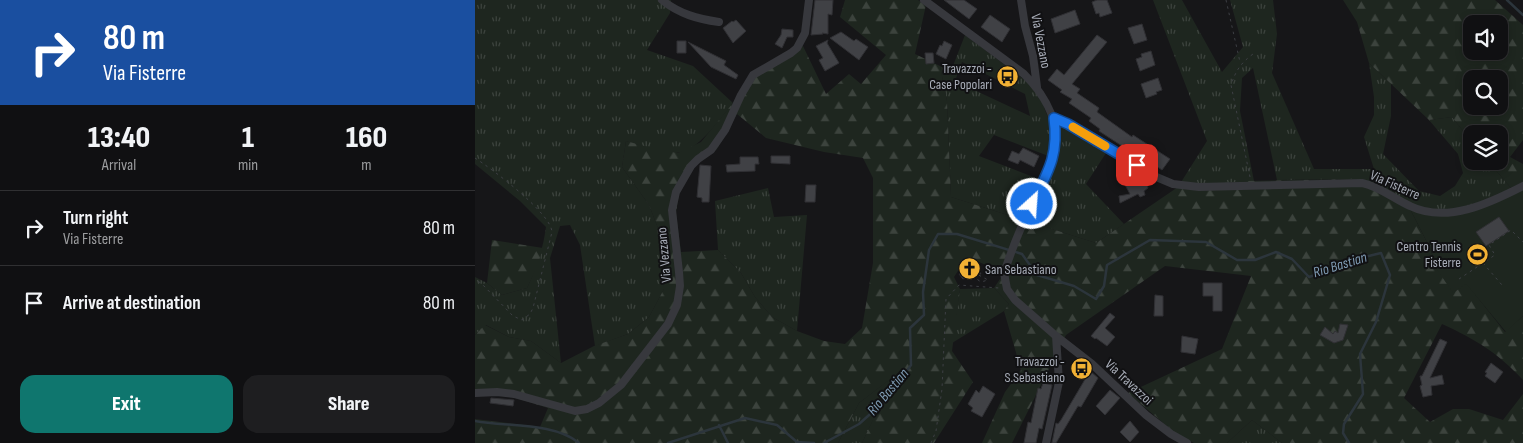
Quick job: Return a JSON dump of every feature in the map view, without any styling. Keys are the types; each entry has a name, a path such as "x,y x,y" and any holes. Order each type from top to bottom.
{"street":[{"path":"662,0 684,14 703,20 719,22"},
{"name":"Via Vezzano","path":"475,393 497,392 514,394 575,411 587,409 599,403 621,385 667,324 677,305 679,279 673,210 676,192 691,166 711,150 725,130 743,90 753,75 797,48 805,33 809,0"},
{"name":"Via Vezzano","path":"924,0 1013,66 1037,87 1054,118"},
{"name":"Via Vezzano","path":"1021,0 1025,26 1033,56 1037,87"},
{"path":"1009,294 1004,280 1004,273 1024,220 1053,159 1056,137 1054,118"},
{"name":"Via Fisterre","path":"1054,118 1068,124 1154,176 1167,182 1199,187 1362,183 1373,186 1412,208 1440,213 1461,211 1481,206 1523,186"},
{"name":"Via Travazzoi","path":"1009,294 1056,336 1092,364 1146,416 1187,443"},
{"path":"1046,443 1059,382 1056,336"}],"path":[{"path":"1227,0 1241,63"},
{"path":"1251,186 1231,85 1241,63 1253,54"},
{"path":"475,158 495,171 523,196 549,222 552,232 533,308 527,318 521,320 513,316 481,283 475,280"},
{"path":"1459,279 1495,255 1489,245 1511,230 1523,242"},
{"path":"1483,263 1502,285"},
{"path":"973,272 979,277 988,280 981,282 971,275 973,272"},
{"path":"931,443 936,431 942,390 946,299 959,286 997,286 1009,294"}],"green space":[{"path":"475,0 671,0 670,13 647,50 693,66 733,103 700,141 683,152 663,151 626,141 622,167 649,205 663,241 664,289 649,317 628,334 595,346 580,245 570,225 560,226 550,258 561,363 531,341 509,337 486,325 475,335 475,277 487,283 502,295 527,288 539,258 546,227 520,201 475,164"},
{"path":"845,0 918,0 926,5 915,54 940,66 947,101 951,197 1096,243 1178,187 1247,181 1361,179 1410,209 1430,248 1434,261 1453,292 1466,283 1505,332 1523,316 1523,380 1486,347 1442,324 1404,398 1430,422 1453,409 1469,409 1503,420 1523,394 1523,443 1282,443 1252,420 1227,443 1194,443 1175,433 1128,393 1222,349 1251,276 1165,266 1066,335 1012,443 982,443 1005,392 1021,370 1004,311 1009,304 994,288 1004,273 970,258 965,260 954,277 960,289 952,351 973,382 934,443 862,443 893,377 859,403 838,443 475,443 475,419 540,427 548,408 503,394 475,395 475,335 485,325 509,337 531,341 561,363 594,346 628,334 649,317 664,289 663,241 649,205 622,167 626,141 678,153 701,142 733,103 752,73 803,46 826,94 849,74 861,84 886,55 840,17","holes":["737,114 766,138 824,152 863,158 873,178 873,263 862,328 845,344 824,341 797,331 772,317 755,297 741,273 718,250 681,252 676,213 679,194 695,166 717,149"]},
{"path":"1153,0 1182,0 1222,72 1243,47 1230,0 1273,0 1277,34 1272,73 1314,169 1374,169 1364,137 1374,115 1374,97 1369,63 1391,84 1391,116 1383,154 1419,191 1440,196 1455,186 1463,173 1458,154 1429,120 1452,117 1463,131 1463,170 1496,170 1511,188 1500,198 1485,207 1429,214 1361,179 1277,180 1253,68 1242,78 1240,111 1254,181 1178,187 1207,141"},
{"path":"1343,0 1495,0 1523,25 1523,140 1510,157 1523,164 1523,182 1511,188 1496,170 1508,170 1508,125 1463,125 1463,131 1452,117 1429,120 1369,63 1357,22"},
{"path":"965,35 1033,86 1040,97 1047,115 1106,153 1086,184 1124,224 1096,243 951,197 947,101 940,66 951,71","holes":["962,62 1025,94 1030,116 955,81","994,135 1051,157 1041,180 979,156"]},
{"name":"Centro Tennis Fisterre","path":"1523,182 1523,316 1506,332 1466,284 1453,293 1438,271 1430,248 1410,209 1447,215 1500,198 1511,188"},
{"path":"768,188 774,217 807,215 797,331 772,317 755,297 741,273 718,250 715,201"},
{"path":"492,240 543,248 527,288 502,295 487,283"},
{"path":"994,288 1009,304 1004,311 952,343 960,289"},
{"path":"894,376 862,443 838,443 859,403"},
{"path":"1252,420 1282,443 1227,443"}],"building":[{"path":"815,0 833,0 832,15 828,14 828,34 811,35"},
{"path":"944,0 964,0 977,9 969,19"},
{"path":"1107,0 1112,13 1100,17 1099,13 1096,14 1092,2"},
{"path":"1075,10 1080,24 1055,33 1051,19"},
{"path":"990,15 1010,29 1002,42 981,27"},
{"path":"736,20 746,31 733,43 723,28"},
{"path":"1142,24 1147,40 1134,44 1128,28"},
{"path":"782,29 793,30 793,37 787,37 782,48 775,44 781,35"},
{"path":"841,32 854,41 856,39 868,47 859,60 830,38"},
{"path":"1097,35 1107,42 1072,84 1080,89 1077,93 1099,108 1097,112 1132,137 1133,135 1170,159 1162,170 1124,144 1122,146 1099,131 1100,129 1089,121 1091,118 1069,103 1072,99 1060,92 1062,90 1048,80 1057,69 1064,75"},
{"path":"828,40 827,43 839,63 825,71 819,60 823,58 816,46"},
{"path":"677,41 686,41 686,53 677,53"},
{"path":"944,41 952,45 946,59 936,54"},
{"path":"688,42 726,61 724,65 738,75 736,79 711,67"},
{"path":"1151,51 1155,65 1140,71 1136,59 1142,57 1141,54"},
{"path":"925,53 933,53 934,63 926,64"},
{"path":"1158,78 1162,90 1146,98 1141,84"},
{"path":"1023,148 1039,156 1034,167 1020,160 1018,164 1008,160 1012,151 1019,154"},
{"path":"771,156 790,156 790,164 771,163"},
{"path":"740,157 758,157 759,164 755,164 755,171 727,172 726,165 740,164"},
{"path":"700,165 711,166 709,202 702,202 702,198 697,197"},
{"path":"1134,177 1138,184 1145,180 1148,188 1144,191 1145,195 1140,197 1138,194 1120,203 1119,196 1130,194 1124,183"},
{"path":"806,185 816,185 815,202 805,202"},
{"path":"1499,217 1509,231 1486,246 1476,232"},
{"path":"974,259 979,266 977,268 981,274 973,273 963,279 959,274 962,272 961,270"},
{"path":"1203,283 1222,283 1222,311 1213,311 1213,296 1203,296"},
{"path":"1155,295 1163,296 1163,316 1154,316"},
{"path":"1110,313 1115,317 1105,328 1115,337 1107,346 1091,336"},
{"path":"1340,324 1348,325 1343,340 1334,343 1320,335 1325,327 1333,334 1335,331 1338,333"},
{"path":"1182,336 1198,339 1195,354 1181,352"},
{"path":"1440,339 1447,342 1430,378 1442,375 1444,384 1431,386 1432,395 1423,397 1420,376 1422,376"},
{"path":"1491,363 1503,372 1495,383 1485,376 1487,373 1485,372"},
{"path":"1090,371 1098,378 1081,407 1078,406 1056,443 1052,443 1056,423 1058,424 1061,420"},
{"path":"1043,383 1052,385 1042,429 1039,428 1036,443 1024,443 1028,422 1031,423 1038,388 1041,389"},
{"path":"983,386 995,394 982,417 971,411 973,408 968,404 976,390 979,393"},
{"path":"1110,390 1120,398 1105,415 1096,406"},
{"path":"491,398 514,400 513,406 490,403"},
{"path":"1130,421 1139,432 1130,442 1120,432"}],"waterway":[{"path":"1507,0 1523,15"},
{"name":"Rio Bastian","path":"824,443 859,424 886,400 911,365 910,328 924,315 923,292 929,250 938,234 957,234 1022,254 1037,275 1074,286 1096,299 1104,286 1107,265 1150,240 1206,242 1237,260 1255,260 1276,252 1292,259 1309,277 1348,261 1381,253 1390,275 1376,322 1360,354 1363,394 1344,424 1343,433 1349,443"},
{"name":"Rio Bastian","path":"668,443 745,418 777,425 797,442 814,443"},
{"name":"Rio Bastian","path":"475,421 543,428 569,436 579,443"},
{"path":"719,425 728,443"}],"slow traffic":[{"path":"1073,127 1105,146"}],"place":[{"name":"Travazzoi - Case Popolari","path":"1008,76"},
{"name":"Centro Tennis Fisterre","path":"1477,254"},
{"name":"San Sebastiano","path":"969,269"},
{"name":"Travazzoi - S.Sebastiano","path":"1081,369"}],"route":[{"path":"1032,204 1053,159 1056,137 1054,118 1068,124 1137,165"}]}
